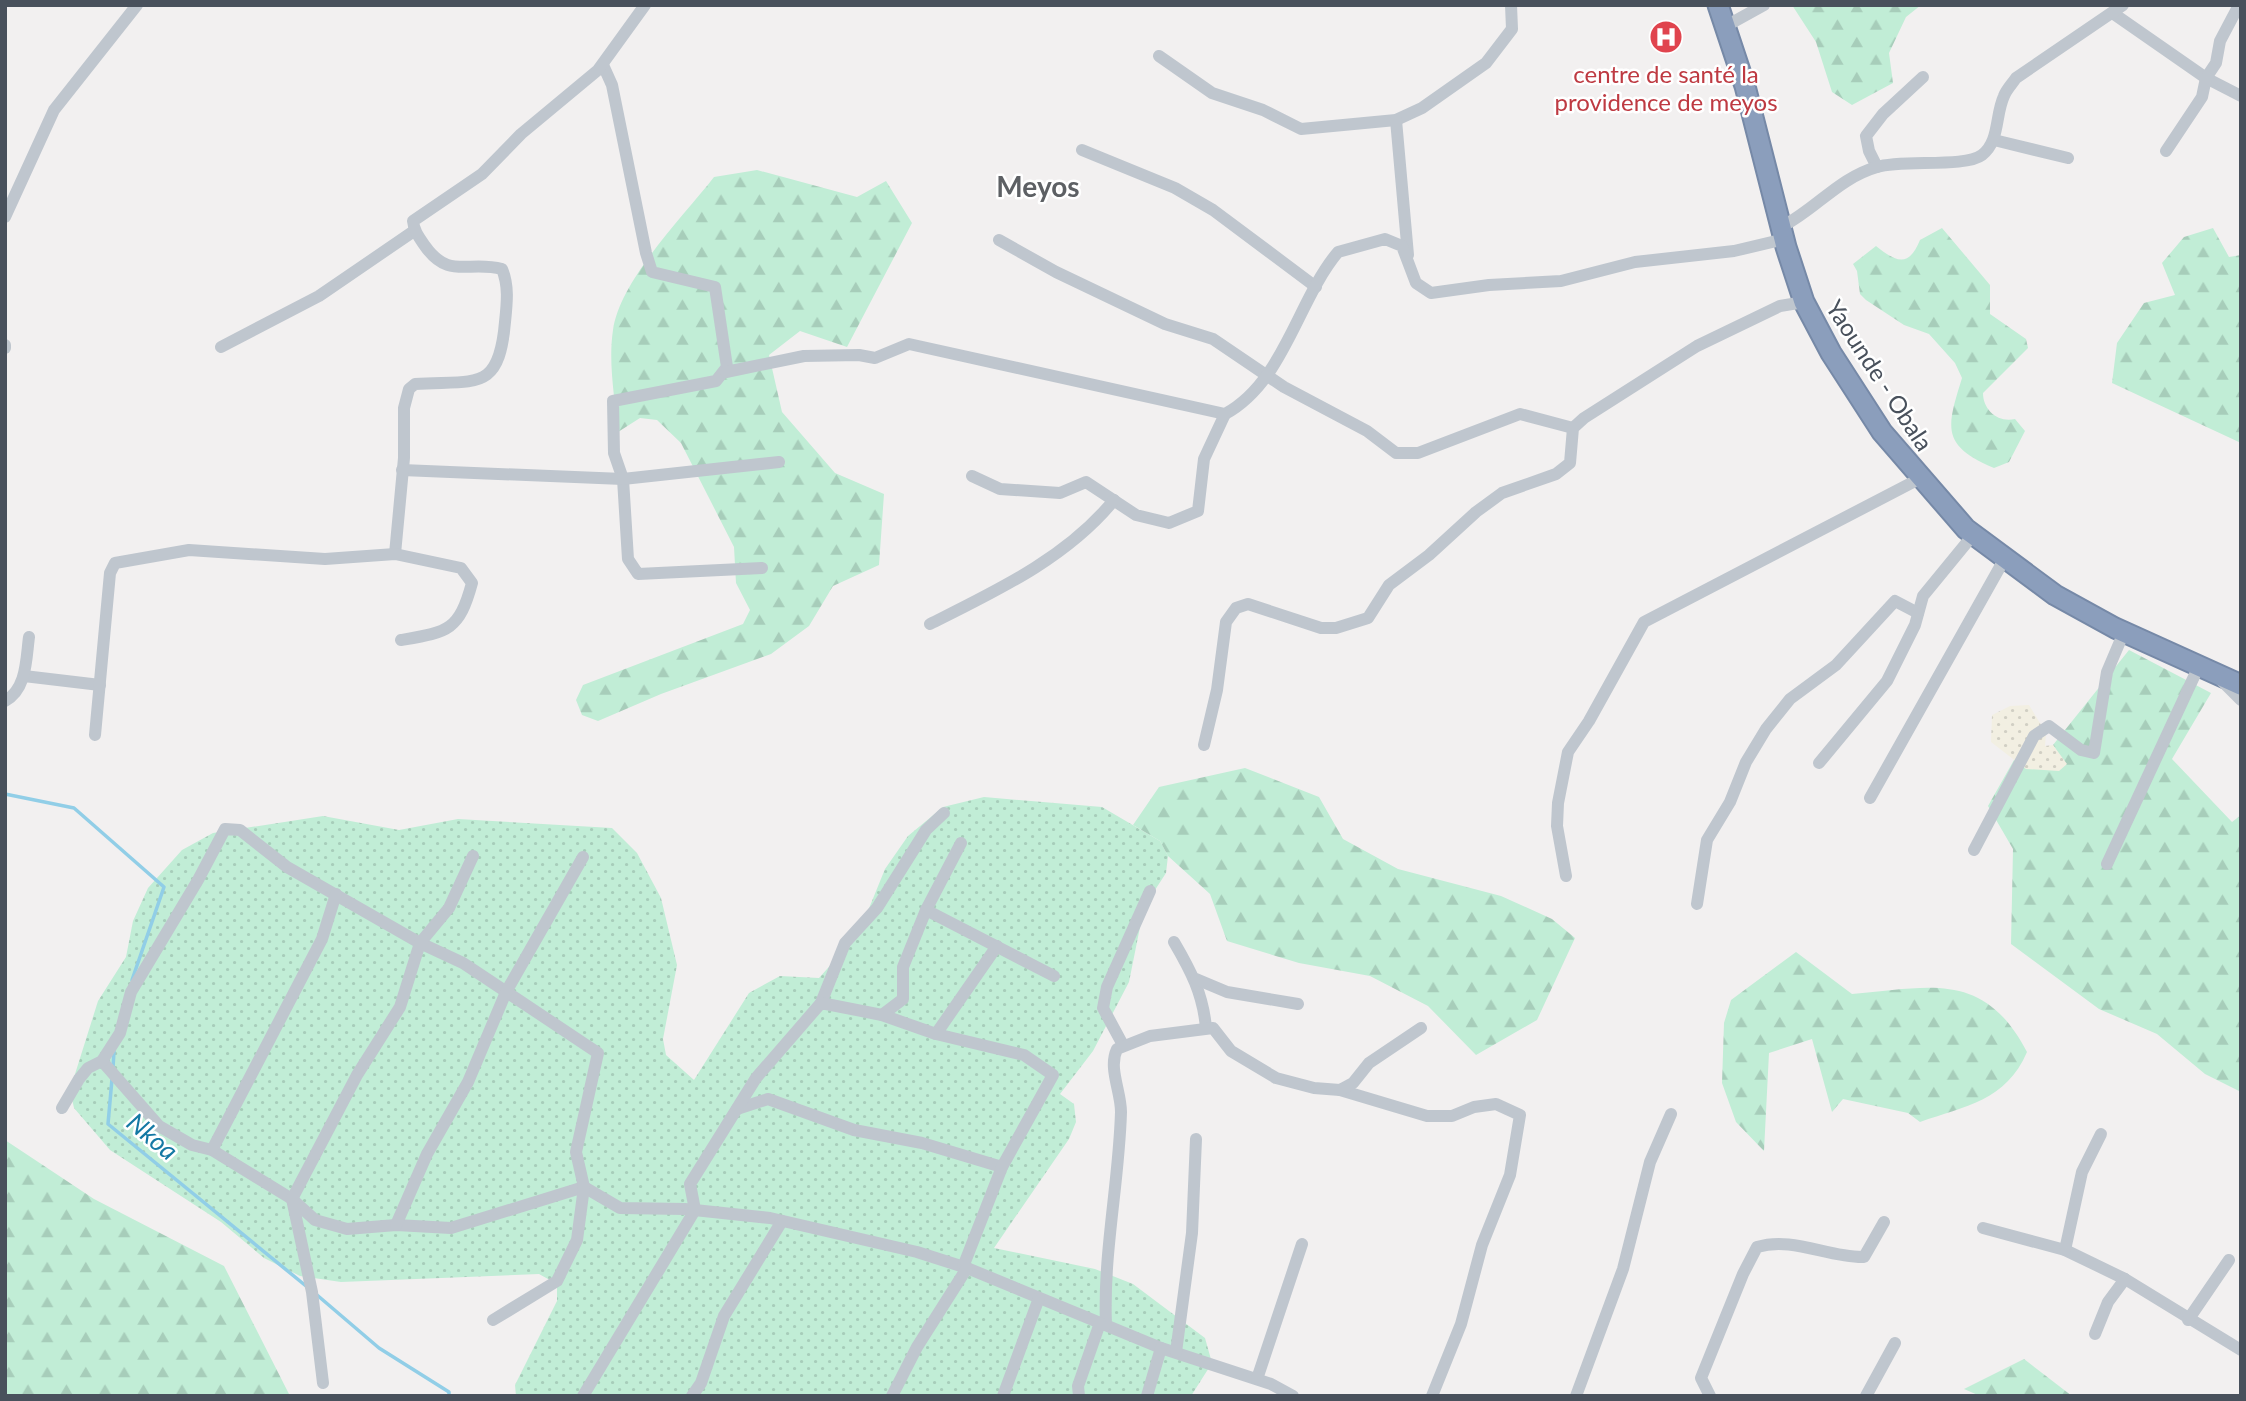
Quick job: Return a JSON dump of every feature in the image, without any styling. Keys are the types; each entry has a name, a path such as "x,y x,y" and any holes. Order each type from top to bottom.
{"highway":[{"name":"Yaounde - Obala","path":"1718,5 1804,302 1831,353 1882,432 1919,479 1973,535 2055,595 2124,632 2241,685"}],"street":[{"path":"5,217 54,110 137,5"},
{"path":"395,554 404,408 409,389 415,384 474,381 490,373 499,363 503,351 508,282 502,269 486,265 456,266 435,261 414,231 412,220 482,174 522,134 603,65 645,5"},
{"path":"1159,56 1212,93 1264,110 1301,129 1396,120 1422,108 1486,63 1512,29 1511,5"},
{"path":"1726,26 1764,5"},
{"path":"2166,151 2202,97 2206,78 2216,63 2220,41 2239,5"},
{"path":"1396,120 1408,255 1416,283 1431,293 1489,285 1561,281 1635,262 1734,251 1784,233 1842,181 1877,167 1979,157 1994,140 2004,95 2015,78 2118,9 2206,78 2241,96"},
{"path":"603,65 612,85 646,253 653,272 715,287 726,350 726,372"},
{"path":"1877,167 1869,151 1866,135 1883,114 1923,77"},
{"path":"1994,140 2068,158"},
{"path":"1082,150 1175,188 1213,211 1316,287"},
{"path":"221,347 319,296 414,231"},
{"path":"971,476 1000,489 1060,493 1086,482 1136,515 1169,523 1198,511 1204,459 1225,414 1237,408 1266,374 1338,252 1385,239 1402,246 1408,255"},
{"path":"999,240 1056,272 1165,324 1213,339 1266,374 1367,431 1396,453 1418,453 1520,414 1573,428"},
{"path":"1204,745 1217,690 1226,622 1236,608 1248,604 1321,628 1336,628 1368,618 1389,585 1429,555 1476,512 1502,494 1556,474 1570,463 1573,428 1629,386 1697,346 1780,306 1804,302"},
{"path":"762,568 638,574 628,559 623,479 614,453 613,401 716,381 726,372 804,356 859,355 875,358 909,344 1225,414"},
{"path":"402,470 623,479 779,462"},
{"path":"1566,876 1558,826 1558,803 1568,752 1589,721 1644,622 1919,479"},
{"path":"930,624 1033,569 1093,527 1114,500"},
{"path":"1819,763 1887,681 1915,625 1923,596 1973,535"},
{"path":"95,734 110,573 115,563 190,550 325,559 395,554 461,568 472,583 464,613 453,626 401,640"},
{"path":"1870,798 2005,558"},
{"path":"1697,904 1707,839 1730,802 1746,762 1766,729 1790,699 1836,665 1895,601 1918,613"},
{"path":"1974,850 2034,736 2049,726 2081,750 2094,753 2107,672 2124,632"},
{"path":"5,701 11,698 24,676 29,637"},
{"path":"2107,864 2208,671 2241,700"},
{"path":"24,676 100,685"},
{"path":"583,1396 695,1210 690,1184 756,1078 821,1003 845,943 877,908 926,830 944,813"},
{"path":"62,1108 79,1079 88,1068 102,1061 120,1033 131,992 225,829 240,830 287,867 421,943 463,963 598,1053 576,1152 584,1187 577,1240 557,1281 493,1320"},
{"path":"882,1015 903,999 903,967 926,910 961,843"},
{"path":"323,1383 312,1292 292,1199 357,1075 400,1007 421,943 449,908 473,856"},
{"path":"396,1225 427,1154 468,1082 506,992 583,857"},
{"path":"1123,1045 1102,1009 1107,987 1150,891"},
{"path":"212,1150 322,939 336,894"},
{"path":"926,910 1054,976"},
{"path":"1174,942 1196,979 1204,1004 1206,1028"},
{"path":"936,1034 997,946"},
{"path":"1196,979 1227,992 1279,998 1298,1004"},
{"path":"821,1003 882,1015 936,1034 1024,1055 1053,1075 1002,1167 965,1267 917,1347 892,1396"},
{"path":"1079,1396 1078,1386 1103,1324 1121,1110 1114,1056 1123,1045 1150,1037 1213,1028 1231,1051 1276,1078 1314,1088 1340,1090 1427,1116 1452,1116 1474,1107 1496,1104 1520,1115 1510,1175 1482,1245 1461,1324 1432,1396"},
{"path":"1340,1090 1353,1083 1369,1063 1421,1028"},
{"path":"102,1061 159,1126 192,1145 212,1150 292,1199 315,1220 347,1229 396,1225 451,1228 584,1187 620,1208 695,1210 782,1221 917,1252 965,1267 1161,1348 1257,1379 1293,1396"},
{"path":"737,1109 768,1099 855,1130 922,1143 1002,1167"},
{"path":"1576,1396 1623,1269 1650,1162 1671,1114"},
{"path":"2066,1250 2082,1172 2101,1134"},
{"path":"1176,1352 1192,1233 1196,1139"},
{"path":"692,1396 701,1383 724,1316 782,1221"},
{"path":"1710,1396 1701,1378 1757,1247 1769,1243 1818,1248 1847,1258 1864,1257 1884,1222"},
{"path":"1983,1228 2066,1250 2125,1279 2241,1350"},
{"path":"1257,1379 1302,1244"},
{"path":"2188,1320 2229,1260"},
{"path":"2095,1334 2108,1302 2125,1279"},
{"path":"1003,1396 1039,1298"},
{"path":"1866,1396 1895,1343"},
{"path":"1147,1396 1161,1348"}],"green space":[{"path":"1792,5 1921,5 1906,17 1889,53 1893,83 1852,105 1832,92 1816,42"},
{"path":"757,170 857,197 886,181 912,223 847,347 800,331 769,355 782,412 835,473 884,494 879,565 833,586 809,626 771,654 661,694 598,721 582,715 576,700 583,685 743,624 750,610 736,583 734,547 681,443 657,420 640,418 618,432 611,355 618,311 627,291 654,250 714,177"},
{"path":"1942,228 1990,285 1990,314 2026,339 2028,348 1983,393 1986,405 1993,414 2003,419 2015,419 2025,431 2009,462 1994,468 1964,451 1952,433 1953,410 1962,378 1955,363 1929,334 1904,325 1866,300 1860,294 1857,271 1853,264 1876,246 1896,259 1907,258 1920,240"},
{"path":"2213,228 2229,257 2241,255 2241,443 2112,383 2117,343 2144,303 2175,295 2162,263 2184,237"},
{"path":"2129,650 2211,693 2172,759 2232,822 2241,815 2241,1092 2205,1074 2157,1034 2099,1009 2011,944 2013,849 1988,806 2014,760 2027,769 2066,765 2053,745"},
{"path":"1245,768 1319,797 1343,839 1398,869 1501,896 1552,919 1575,938 1537,1020 1476,1055 1428,1006 1370,976 1299,963 1227,941 1210,894 1168,856 1160,841 1133,825 1159,787"},
{"path":"984,797 1102,807 1160,841 1168,856 1166,873 1144,907 1129,982 1093,1051 1060,1094 1074,1104 1076,1122 1069,1139 994,1248 1095,1269 1133,1284 1205,1338 1212,1363 1191,1396 516,1396 515,1385 557,1301 557,1284 539,1274 341,1282 300,1276 264,1258 221,1222 110,1150 74,1108 70,1090 98,1001 126,957 133,921 148,888 182,850 213,833 323,816 399,830 458,819 612,828 637,853 661,898 677,965 663,1039 666,1055 694,1080 749,993 780,976 819,978 859,933 885,869 908,836 943,807"},
{"path":"1796,952 1852,994 1931,988 1974,996 1993,1007 2010,1026 2027,1052 2008,1081 1996,1091 1968,1106 1920,1122 1908,1113 1843,1099 1832,1112 1812,1039 1769,1053 1764,1151 1736,1122 1722,1083 1724,1023 1731,1000"},
{"path":"5,1140 94,1199 224,1266 290,1396 5,1396"},
{"path":"2024,1359 2072,1396 1980,1396 1964,1389"}],"sand":[{"path":"2029,705 2046,733 2045,746 2053,745 2067,764 2059,771 2026,769 1991,742 1992,715 2010,706"}],"waterway":[{"name":"Nkoa","path":"5,794 74,808 164,887 132,980"},
{"name":"Nkoa","path":"113,1068 114,1051"},
{"name":"Nkoa","path":"112,1079 108,1124 306,1286"},
{"name":"Nkoa","path":"317,1295 379,1348 449,1392 449,1396"}],"place":[{"name":"centre de santé la providence de meyos","path":"1666,37"}],"district":[{"name":"Meyos","path":"1038,186"}]}
